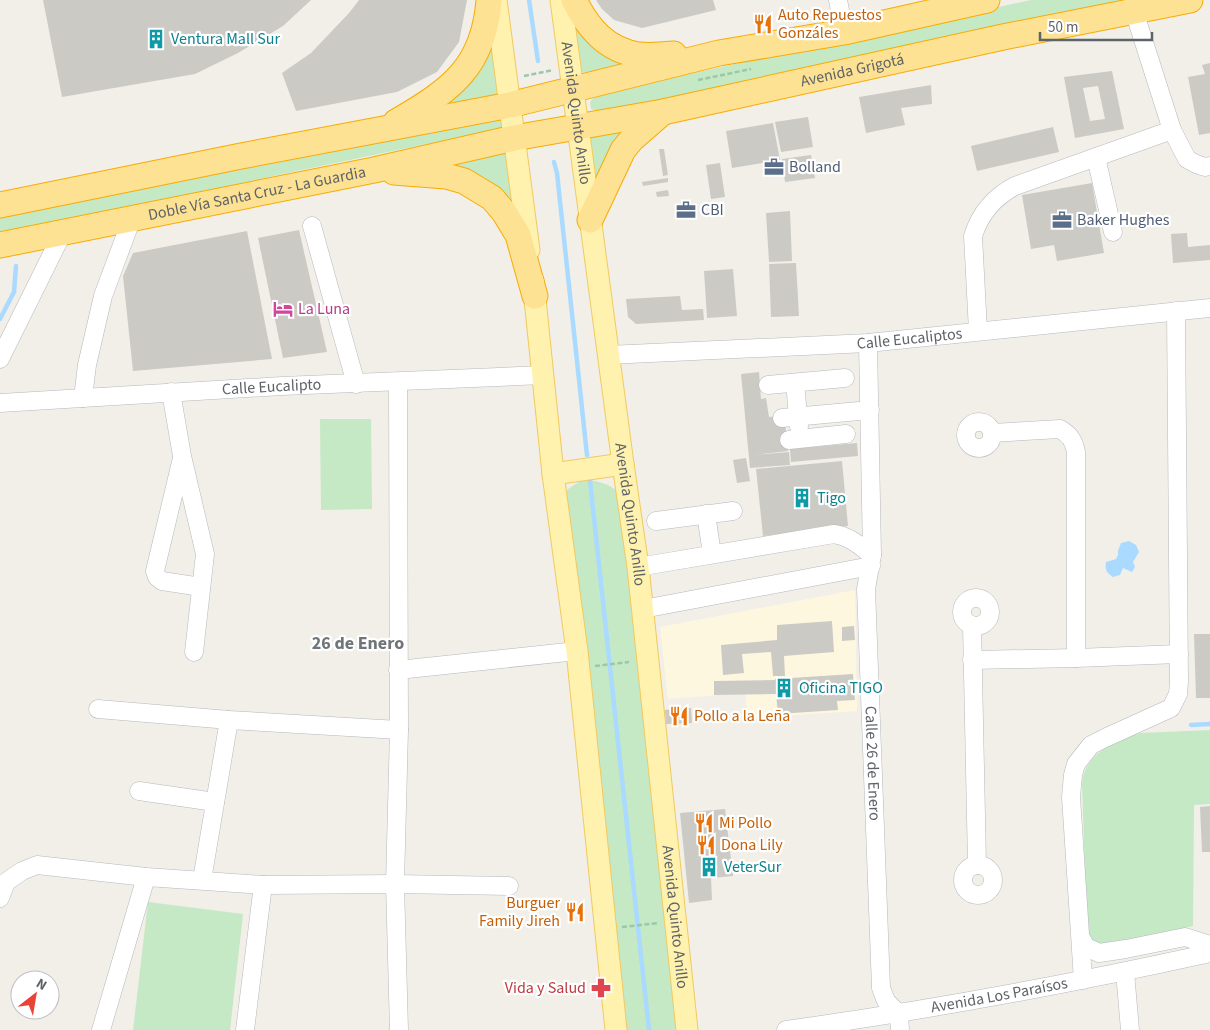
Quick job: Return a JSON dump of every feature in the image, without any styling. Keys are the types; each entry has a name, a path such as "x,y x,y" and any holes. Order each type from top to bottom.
{"highway":[{"path":"381,130 444,91 466,71 480,48 488,17 489,0"},
{"path":"574,0 583,18 594,32 605,42 623,51 639,55 719,53"},
{"path":"0,205 510,106 719,53 844,32 987,0"},
{"name":"Avenida Grigotá","path":"514,138 663,112 1003,37 1190,0"},
{"path":"590,220 623,150 632,139 663,112"},
{"name":"Doble Vía Santa Cruz - La Guardia","path":"0,245 374,170 514,138"},
{"path":"374,170 446,176 464,180 492,198 504,212 518,234 535,296"}],"main road":[{"path":"496,0 535,296 553,474 577,651 616,1030"},
{"name":"Avenida Quinto Anillo","path":"561,0 638,567 687,1030"},
{"path":"553,474 623,464"}],"street":[{"path":"838,0 844,32"},
{"path":"1134,11 1172,130 1187,159 1205,167 1210,166"},
{"path":"978,331 973,236 978,222 987,208 1002,193 1015,186 1172,130"},
{"path":"1096,157 1113,232"},
{"path":"83,398 89,357 103,296 132,218"},
{"path":"312,226 356,384"},
{"path":"0,359 63,232"},
{"name":"Calle Eucaliptos","path":"608,355 868,342 1210,308"},
{"path":"1083,980 1071,797 1076,764 1091,745 1171,708 1178,694 1176,311"},
{"name":"Calle 26 de Enero","path":"868,342 872,560 866,589 881,988 886,1001 900,1022"},
{"name":"Calle Eucalipto","path":"0,403 171,392 544,375"},
{"path":"768,386 845,378"},
{"path":"398,382 399,730 395,884 400,1030"},
{"path":"795,383 790,417 794,439 846,434"},
{"path":"171,392 182,456 205,554 194,652"},
{"path":"790,417 870,410"},
{"path":"992,433 1060,429 1068,434 1074,442 1076,452 1076,658"},
{"path":"182,456 155,571 157,577 162,580 201,587"},
{"path":"656,521 733,511"},
{"path":"706,514 712,554"},
{"path":"638,567 834,534 848,538 872,560"},
{"path":"643,609 872,560"},
{"path":"972,626 977,864"},
{"path":"398,670 577,651"},
{"path":"972,660 1179,654"},
{"path":"98,709 229,720 399,730"},
{"path":"202,880 229,720"},
{"path":"139,791 215,802"},
{"path":"0,898 6,882 22,871 37,865 146,877 263,885 395,884 509,886"},
{"path":"101,1030 146,877"},
{"path":"245,1030 263,885"},
{"path":"1081,938 1086,947 1099,953 1185,937 1210,945"},
{"name":"Avenida Los Paraísos","path":"786,1030 900,1022 1210,953"},
{"path":"1125,972 1130,1030"}],"path":[{"path":"595,666 620,663"},
{"path":"625,927 651,924"}],"shaded area":[{"path":"855,590 857,711 748,718 745,693 668,699 660,627"}],"green space":[{"path":"1031,0 1149,0 606,113 591,109 590,102 597,94"},
{"path":"569,4 577,19 666,60 580,73"},
{"path":"492,22 503,94 428,109"},
{"path":"507,114 508,127 0,236 0,211"},
{"path":"645,124 596,187 583,136"},
{"path":"510,148 525,243 445,167"},
{"path":"320,419 371,419 372,509 321,510"},
{"path":"582,480 602,483 619,492 677,1030 622,1030 564,495 568,489"},
{"path":"1210,730 1210,804 1194,805 1193,926 1103,947 1093,943 1087,933 1082,783 1084,773 1095,756 1121,739 1140,733"},
{"path":"148,902 243,914 230,1030 133,1030"}],"water":[{"path":"1129,541 1136,545 1139,552 1133,562 1135,567 1132,572 1123,568 1120,575 1113,577 1106,571 1106,562 1116,559 1121,543"}],"building":[{"name":"Ventura Mall Sur","path":"43,0 311,0 283,26 238,53 195,74 62,97"},
{"name":"Ventura Mall Sur","path":"359,0 467,0 459,42 437,72 397,92 296,111 282,73 311,53"},
{"path":"596,0 713,0 716,10 642,28 614,20 602,9"},
{"path":"1210,63 1210,133 1199,135 1188,77 1205,74 1202,65"},
{"path":"1112,71 1124,129 1075,138 1064,77","holes":["1098,86 1105,119 1090,121 1083,88"]},
{"path":"931,85 932,104 901,108 905,125 866,133 859,97"},
{"path":"808,117 813,147 781,152 775,122"},
{"path":"773,123 780,160 732,168 726,131"},
{"path":"1053,127 1059,152 977,171 971,146"},
{"path":"659,149 664,149 668,175 663,176"},
{"path":"811,155 815,178 785,182 782,159"},
{"path":"720,163 725,197 711,199 706,165"},
{"path":"668,178 668,182 643,186 642,182"},
{"name":"Baker Hughes","path":"1092,183 1104,253 1057,261 1054,245 1031,249 1022,195"},
{"path":"668,190 669,196 657,197 656,192"},
{"path":"790,211 792,261 769,262 766,213"},
{"name":"La Luna","path":"299,230 327,352 283,358 258,238"},
{"path":"247,231 272,359 133,371 123,276 133,253"},
{"path":"1187,233 1188,247 1210,245 1210,260 1173,263 1171,234"},
{"path":"796,263 799,316 771,317 769,264"},
{"path":"733,269 737,316 707,318 704,271"},
{"path":"680,296 682,310 703,309 704,320 636,324 628,317 626,299"},
{"path":"759,372 761,399 766,398 769,417 777,416 785,422 788,451 752,455 789,452 790,465 750,468 741,374"},
{"path":"857,443 858,456 791,462 790,449"},
{"path":"746,458 750,481 737,483 733,460"},
{"name":"Tigo","path":"842,461 848,526 763,536 756,469"},
{"name":"Oficina TIGO","path":"832,621 834,652 784,656 785,676 773,676 771,652 742,654 744,673 723,675 721,645 777,640 777,625"},
{"path":"854,626 855,640 842,641 842,627"},
{"path":"1194,634 1210,634 1210,698 1196,698"},
{"name":"Oficina TIGO","path":"853,674 855,700 837,701 838,710 778,714 776,694 714,695 714,681 775,680"},
{"name":"Pollo a la Leña","path":"691,708 692,723 666,724 665,710"},
{"path":"1210,806 1210,852 1202,852 1200,807"},
{"path":"725,809 733,876 711,878 712,900 689,903 680,813"}],"waterway":[{"path":"529,0 538,61"},
{"path":"554,162 557,173 587,455"},
{"path":"0,319 14,292 16,266"},
{"path":"590,481 649,1030"},
{"path":"1191,725 1210,724"}],"place":[{"name":"Auto Repuestos Gonzáles","path":"763,24"},
{"name":"Ventura Mall Sur","path":"156,39"},
{"name":"Bolland","path":"774,167"},
{"name":"CBI","path":"686,210"},
{"name":"Baker Hughes","path":"1062,220"},
{"name":"La Luna","path":"283,309"},
{"name":"Tigo","path":"802,498"},
{"name":"Oficina TIGO","path":"784,688"},
{"name":"Pollo a la Leña","path":"679,716"},
{"name":"Mi Pollo","path":"704,823"},
{"name":"Dona Lily","path":"706,845"},
{"name":"VeterSur","path":"709,867"},
{"name":"Burguer Family Jireh","path":"575,912"},
{"name":"Vida y Salud","path":"601,988"}],"district":[{"name":"26 de Enero","path":"358,643"}]}
